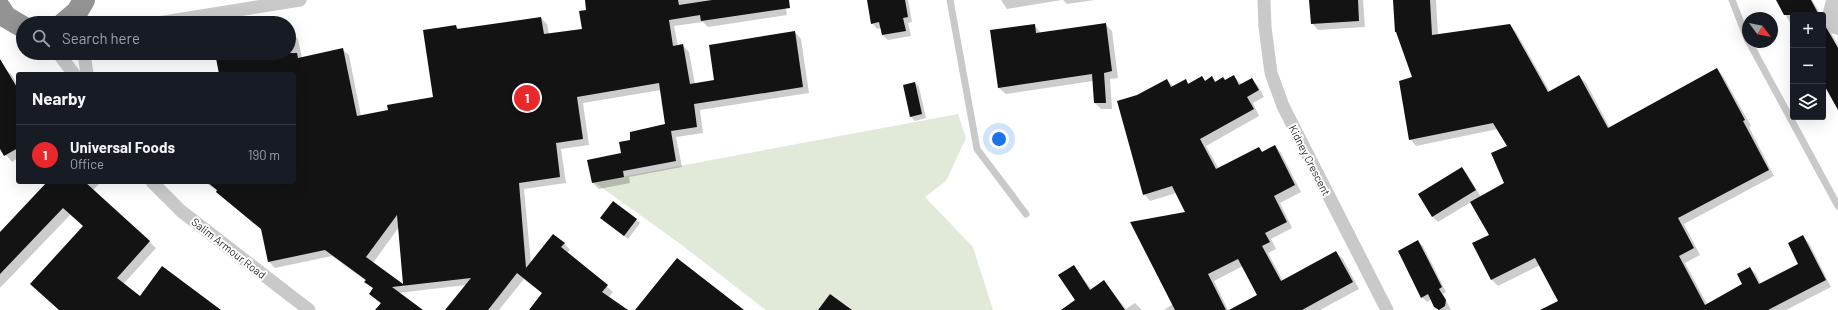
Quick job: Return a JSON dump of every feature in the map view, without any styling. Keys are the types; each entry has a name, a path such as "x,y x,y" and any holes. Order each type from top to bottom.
{"street":[{"path":"201,16 300,0"},
{"name":"Kidney Crescent","path":"1264,0 1265,27 1271,73 1282,106 1386,310"},
{"path":"63,60 72,72"},
{"path":"85,60 87,72"},
{"name":"Salim Armour Road","path":"154,184 181,212 309,310"}],"lane":[{"path":"950,0 977,149 1026,214"},
{"path":"1732,0 1742,26"},
{"path":"1752,48 1838,206"}],"green space":[{"path":"958,114 966,138 946,181 925,197 973,247 993,310 766,310 679,243 594,182"}],"building":[{"path":"585,0 678,0 679,5 712,0 789,0 790,8 701,21 700,15 669,20 673,46 683,44 690,84 714,80 709,45 795,31 803,87 694,104 697,127 671,131 676,161 623,171 624,177 592,183 587,160 621,153 619,142 630,140 630,132 665,124 659,83 577,97 583,139 556,143 560,177 519,183 526,268 553,234 565,243 561,247 608,285 602,292 628,310 529,310 542,293 517,273 488,310 445,310 471,278 392,287 423,310 375,310 381,303 369,294 373,288 364,282 366,280 325,250 268,262 261,229 216,192 217,190 210,184 296,184 296,72 219,72 216,60 296,60 296,53 298,58 343,48 357,116 388,110 387,105 433,97 423,30 456,25 457,29 541,17 544,34 582,29 579,11 586,10","holes":["397,215 403,284 366,257"]},
{"path":"867,0 905,0 908,17 903,18 906,31 882,35 879,22 871,24"},
{"path":"1309,0 1358,0 1359,21 1311,24"},
{"path":"1393,0 1430,0 1432,35 1510,24 1548,92 1579,75 1608,128 1717,68 1745,120 1743,121 1769,170 1678,218 1694,248 1679,256 1705,305 1742,284 1737,274 1750,267 1759,284 1798,264 1788,243 1803,235 1826,280 1768,310 1540,310 1558,301 1535,258 1491,280 1472,243 1489,235 1470,202 1504,183 1491,153 1507,146 1493,123 1409,140 1399,81 1412,77 1395,32"},
{"path":"1776,0 1811,0 1817,12 1790,12 1790,15 1784,15"},
{"path":"1106,23 1112,71 1104,73 1106,103 1094,103 1092,74 998,88 990,30 1035,24 1036,33"},
{"path":"1826,27 1838,48 1838,110 1826,88"},
{"path":"0,59 16,86 16,149 4,156 0,149"},
{"path":"1234,75 1239,85 1252,78 1259,90 1247,97 1254,109 1200,139 1216,169 1259,147 1262,152 1275,145 1295,185 1274,196 1287,222 1265,233 1270,242 1262,246 1281,281 1336,251 1353,282 1302,310 1229,310 1257,295 1238,259 1208,274 1226,310 1175,310 1130,222 1185,212 1172,186 1143,195 1117,101 1137,95 1167,79 1171,87 1186,79 1188,84 1202,76 1205,81 1212,76 1215,82 1223,77 1225,80"},
{"path":"915,82 922,114 910,117 903,85"},
{"path":"1462,167 1476,190 1432,217 1418,194"},
{"path":"45,184 87,184 150,241 117,278 140,296 162,266 221,310 59,310 30,284 83,226 63,208 0,274 0,232"},
{"path":"613,201 637,219 624,236 600,218"},
{"path":"1418,240 1442,287 1439,289 1446,300 1445,306 1439,310 1434,307 1428,294 1421,298 1398,251"},
{"path":"677,258 744,310 635,310"},
{"path":"1074,265 1090,290 1104,280 1125,310 1061,310 1075,300 1058,275"},
{"path":"830,294 852,310 818,310"}],"place":[{"name":"Universal Foods","path":"527,98"}]}
